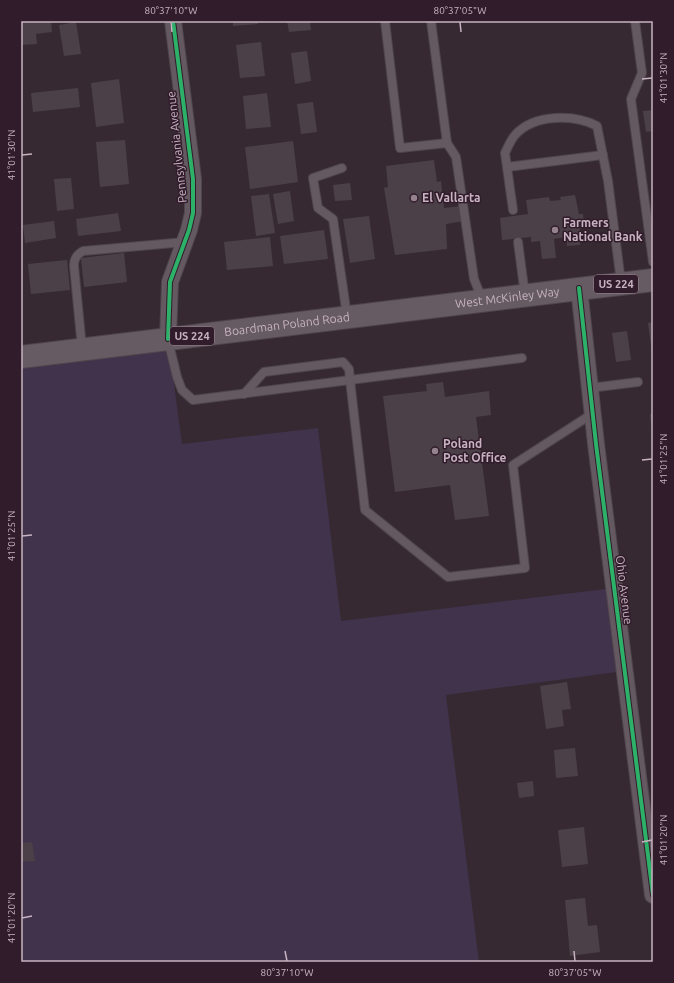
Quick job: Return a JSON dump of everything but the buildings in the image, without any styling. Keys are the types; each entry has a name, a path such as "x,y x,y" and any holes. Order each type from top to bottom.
{"main road":[{"name":"West McKinley Way","path":"355,316 653,280"},
{"name":"Boardman Poland Road","path":"21,357 355,316"}],"street":[{"name":"Pennsylvania Avenue","path":"168,339 170,282 193,213 193,178 173,21"},
{"name":"Ohio Avenue","path":"579,288 592,414 647,792 653,894"}],"lane":[{"path":"385,21 400,148 447,143"},
{"path":"430,21 447,143 456,157 474,279 482,300"},
{"path":"635,21 642,73 631,99 653,262"},
{"path":"513,210 505,153 516,134 539,120 566,118 587,121 597,126 603,154 621,283"},
{"path":"507,167 603,154"},
{"path":"342,168 313,178 318,208 333,219 355,316"},
{"path":"83,350 74,266 74,260 78,254 83,251 184,242"},
{"path":"518,242 525,295"},
{"path":"168,339 177,377 182,390 193,400 522,358"},
{"path":"244,394 264,372 343,362 349,369 364,510 448,577 525,568 513,464 592,414"},
{"path":"590,388 638,382"}],"shaded area":[{"path":"168,339 182,444 318,428 341,621 614,588 624,671 446,695 479,962 21,962 21,357"}],"cycle path":[{"path":"168,339 170,282 189,230 193,213 193,179 173,21"},
{"path":"579,288 596,444 653,895"}],"place":[{"name":"El Vallarta","path":"414,198"},
{"name":"Farmers National Bank","path":"555,230"},
{"name":"Poland Post Office","path":"435,451"}]}
